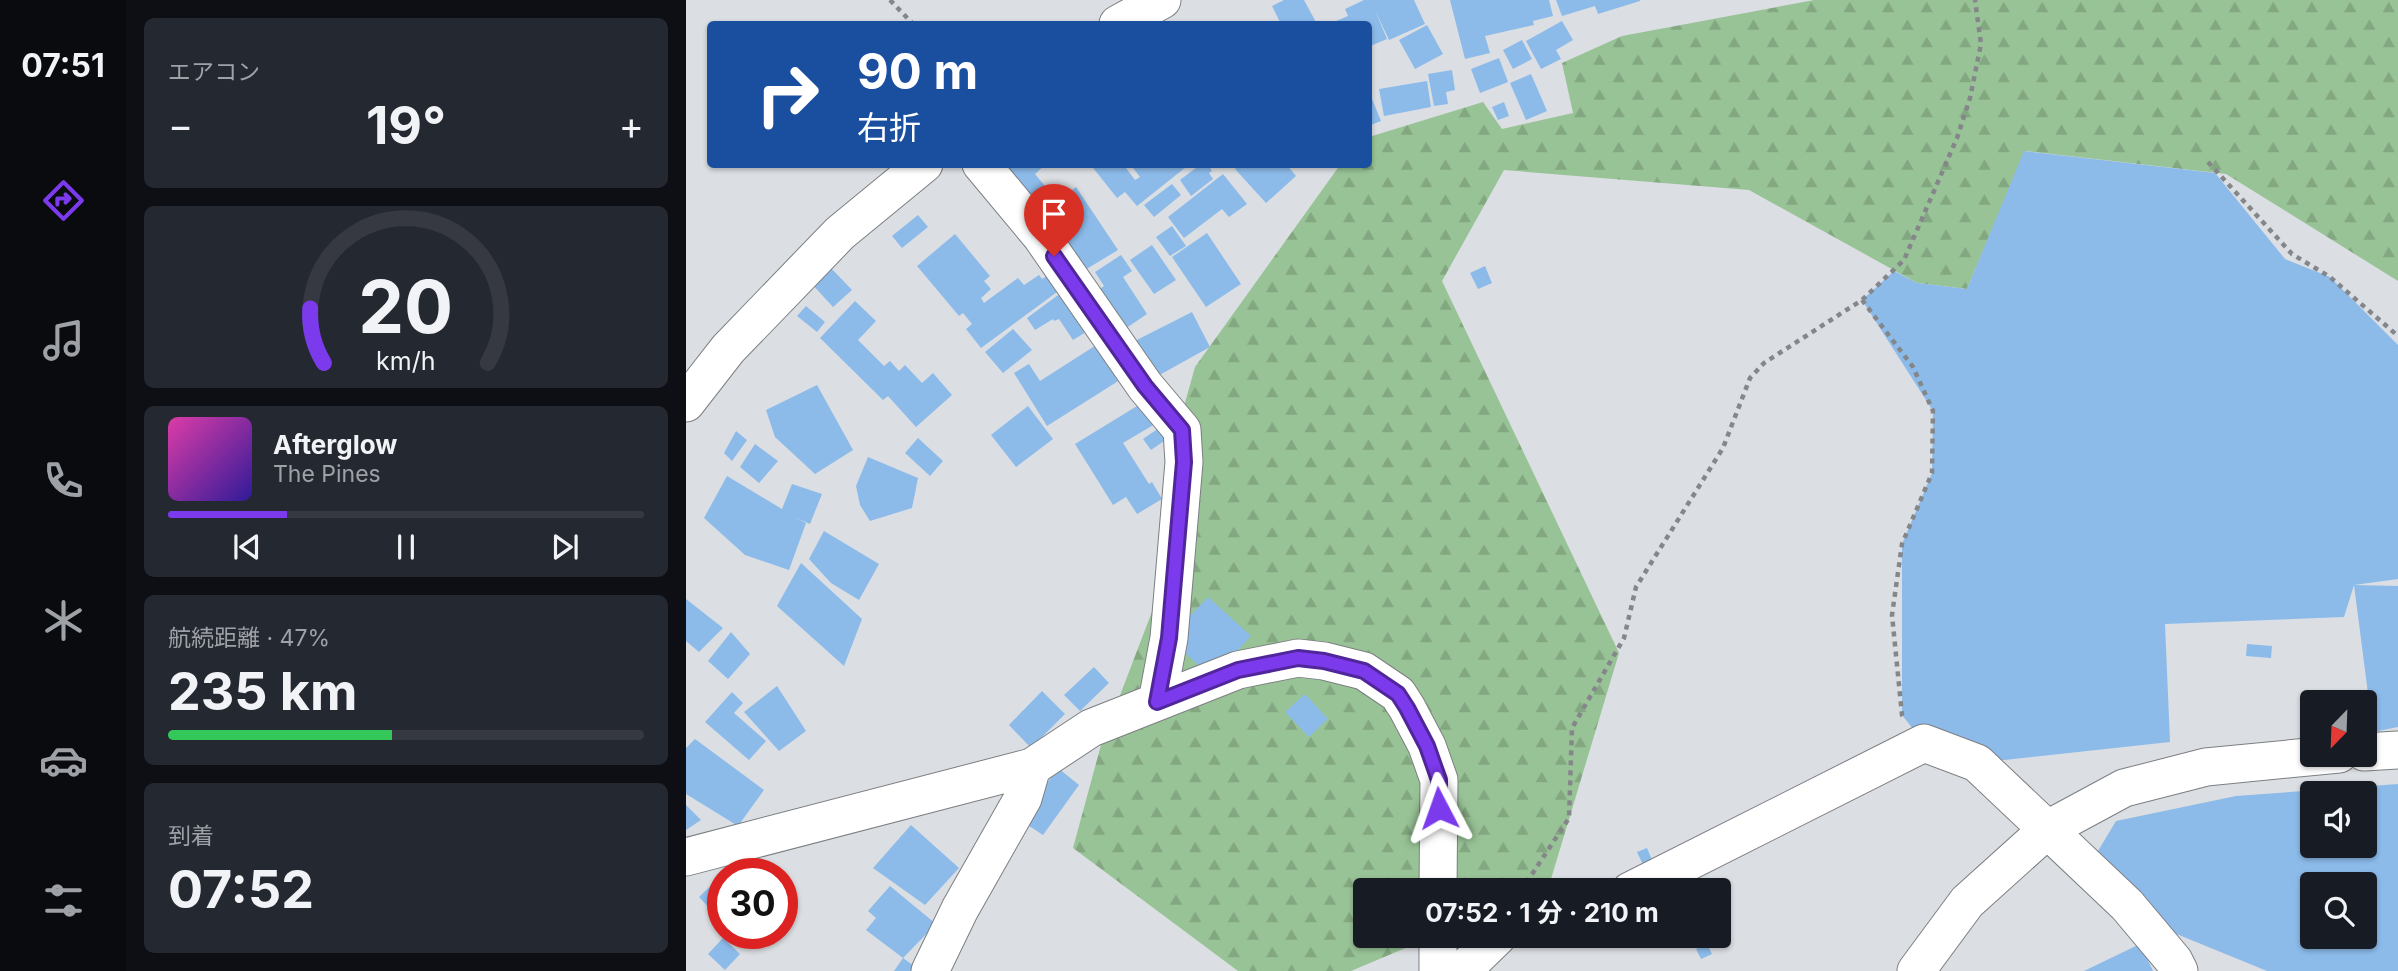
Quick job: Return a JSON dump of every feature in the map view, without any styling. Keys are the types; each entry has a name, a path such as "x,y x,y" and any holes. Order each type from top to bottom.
{"street":[{"path":"1124,21 1162,0"},
{"path":"686,403 728,349 840,233 919,168"},
{"path":"984,168 1041,236 1145,386 1182,430 1184,462 1169,638 1157,702"},
{"path":"686,857 1032,767 1091,728 1238,670 1298,658 1341,664 1364,671 1398,694 1407,708 1427,746 1439,780 1438,878"},
{"path":"1656,878 1924,743 1978,763 2127,905 2174,961 2179,971"},
{"path":"2377,751 2398,750"},
{"path":"1916,971 1967,902 2048,829 2124,788 2206,767 2300,758"},
{"path":"930,971 960,909 1023,798 1032,767"},
{"path":"1438,948 1438,971"},
{"path":"1462,971 1486,948"}],"path":[{"path":"890,0 910,21"},
{"path":"1530,878 1569,818 1572,728 1624,638 1636,587 1723,448 1751,378 1764,363 1862,300 1904,260 1957,138 1970,98 1981,44 1975,0"},
{"path":"2208,162 2292,254 2330,277 2398,337"},
{"path":"1862,300 1913,367 1933,411 1932,473 1902,544 1892,615 1902,715 1924,743"}],"green space":[{"path":"1814,0 2398,0 2398,281 2226,174 2025,151 1967,289 1917,283 1749,190 1504,170 1442,281 1619,653 1551,878 1353,878 1353,948 1406,948 1351,971 1238,971 1073,848 1101,745 1153,609 1174,442 1195,367 1338,168 1372,168 1372,136 1483,102 1502,129 1573,113 1562,63 1622,36"}],"building":[{"path":"1284,0 1304,0 1315,21 1280,21 1272,6"},
{"path":"1364,0 1414,0 1425,24 1389,40 1375,10 1387,39 1372,45 1372,21 1336,21 1348,16 1345,9"},
{"path":"1450,0 1549,0 1553,16 1533,21 1534,25 1485,36 1490,53 1465,59"},
{"path":"1556,0 1640,1 1598,14 1595,6 1562,16"},
{"path":"1562,21 1573,40 1556,50 1561,59 1541,69 1526,41"},
{"path":"1427,25 1443,54 1415,69 1399,40"},
{"path":"1522,40 1532,59 1513,69 1503,50"},
{"path":"1499,58 1508,82 1480,93 1471,69"},
{"path":"1452,70 1455,90 1446,92 1448,104 1434,106 1428,74"},
{"path":"1531,74 1547,111 1526,120 1510,83"},
{"path":"1427,81 1431,107 1384,116 1379,89"},
{"path":"1372,99 1381,121 1372,124"},
{"path":"1504,102 1509,116 1498,120 1492,107"},
{"path":"2024,151 2215,173 2285,259 2330,277 2398,345 2398,579 2354,585 2344,617 2165,624 2170,742 1977,763 1924,743 1902,715 1902,544 1932,473 1933,411 1862,300 1894,271 1917,283 1967,289"},
{"path":"1007,168 1042,168 1035,174 1054,197 1028,218"},
{"path":"1093,168 1126,168 1135,180 1140,177 1133,168 1185,168 1137,206 1125,192 1117,198"},
{"path":"1196,168 1210,168 1212,171 1209,173 1213,179 1191,196 1180,180"},
{"path":"1289,168 1296,176 1266,203 1235,169"},
{"path":"1223,174 1247,204 1229,217 1222,209 1184,238 1168,217"},
{"path":"1172,184 1181,195 1154,217 1144,205"},
{"path":"1076,187 1118,250 1075,276 1036,219"},
{"path":"918,215 928,227 902,248 892,236"},
{"path":"1172,226 1186,246 1170,256 1156,237"},
{"path":"1207,233 1241,284 1206,307 1172,257"},
{"path":"955,234 990,276 984,281 991,289 981,298 984,303 1018,278 1024,285 1039,275 1042,279 1050,274 1061,289 981,348 966,329 972,324 963,313 959,316 917,266"},
{"path":"1152,245 1176,280 1154,294 1130,260"},
{"path":"1121,255 1132,271 1123,277 1147,314 1116,335 1090,296 1104,286 1095,272"},
{"path":"829,266 852,290 833,307 811,283"},
{"path":"1485,266 1492,283 1478,289 1470,273"},
{"path":"1065,290 1091,329 1073,340 1059,319 1053,319 1035,330 1027,318"},
{"path":"855,301 876,321 858,340 884,366 890,361 899,371 905,365 922,383 933,373 952,395 916,427 888,396 883,400 820,338"},
{"path":"806,306 825,322 817,332 797,316"},
{"path":"1192,312 1210,347 1145,383 1125,346"},
{"path":"1013,329 1032,350 1003,373 985,352"},
{"path":"1101,342 1123,378 1047,426 1014,373 1029,364 1040,381"},
{"path":"817,385 853,450 815,474 775,437 766,410"},
{"path":"1142,403 1155,424 1123,443 1162,499 1137,514 1126,497 1113,505 1075,444"},
{"path":"1028,406 1053,439 1016,467 991,435"},
{"path":"1159,428 1167,439 1151,450 1143,439"},
{"path":"736,431 747,440 732,461 724,453"},
{"path":"918,438 943,461 930,476 905,453"},
{"path":"755,444 778,461 759,483 740,467"},
{"path":"868,457 918,478 912,508 870,521 860,505 856,486"},
{"path":"727,476 782,509 792,484 822,494 810,524 796,518 806,523 789,570 745,555 704,518"},
{"path":"824,531 879,564 859,600 831,583 809,559"},
{"path":"801,563 862,619 844,666 777,606"},
{"path":"2354,585 2398,586 2398,727 2377,731 2377,690 2368,690"},
{"path":"1208,597 1251,636 1212,678 1169,638"},
{"path":"686,599 723,628 699,652 686,641"},
{"path":"731,632 750,654 728,679 708,661"},
{"path":"2247,644 2272,646 2271,658 2246,656"},
{"path":"1094,667 1109,683 1080,711 1064,695"},
{"path":"777,686 806,731 779,751 744,712"},
{"path":"1042,691 1065,714 1031,748 1009,725"},
{"path":"732,692 743,703 734,713 766,741 749,760 705,722"},
{"path":"1305,694 1328,719 1309,737 1285,712"},
{"path":"695,739 764,790 738,826 686,794 686,748"},
{"path":"1058,768 1079,785 1043,835 1020,820"},
{"path":"2398,784 2398,971 2267,971 2157,926 2095,856 2116,821 2236,796 2300,791 2300,858 2377,858 2377,786"},
{"path":"686,805 701,820 686,830"},
{"path":"911,825 959,868 925,905 873,868"},
{"path":"1647,848 1654,865 1645,869 1637,852"},
{"path":"890,886 936,924 903,958 866,930 876,918 868,911"},
{"path":"707,889 707,906 699,897"},
{"path":"2140,944 2153,971 2084,971"},
{"path":"1709,948 1712,954 1701,959 1696,949"},
{"path":"713,949 735,949 740,954 725,970 708,954"},
{"path":"903,958 921,971 894,971"}],"route":[{"path":"1054,256 1145,386 1182,430 1184,462 1169,638 1157,702 1238,670 1298,658 1341,664 1364,671 1398,694 1407,708 1427,746 1439,780 1439,808"}]}
